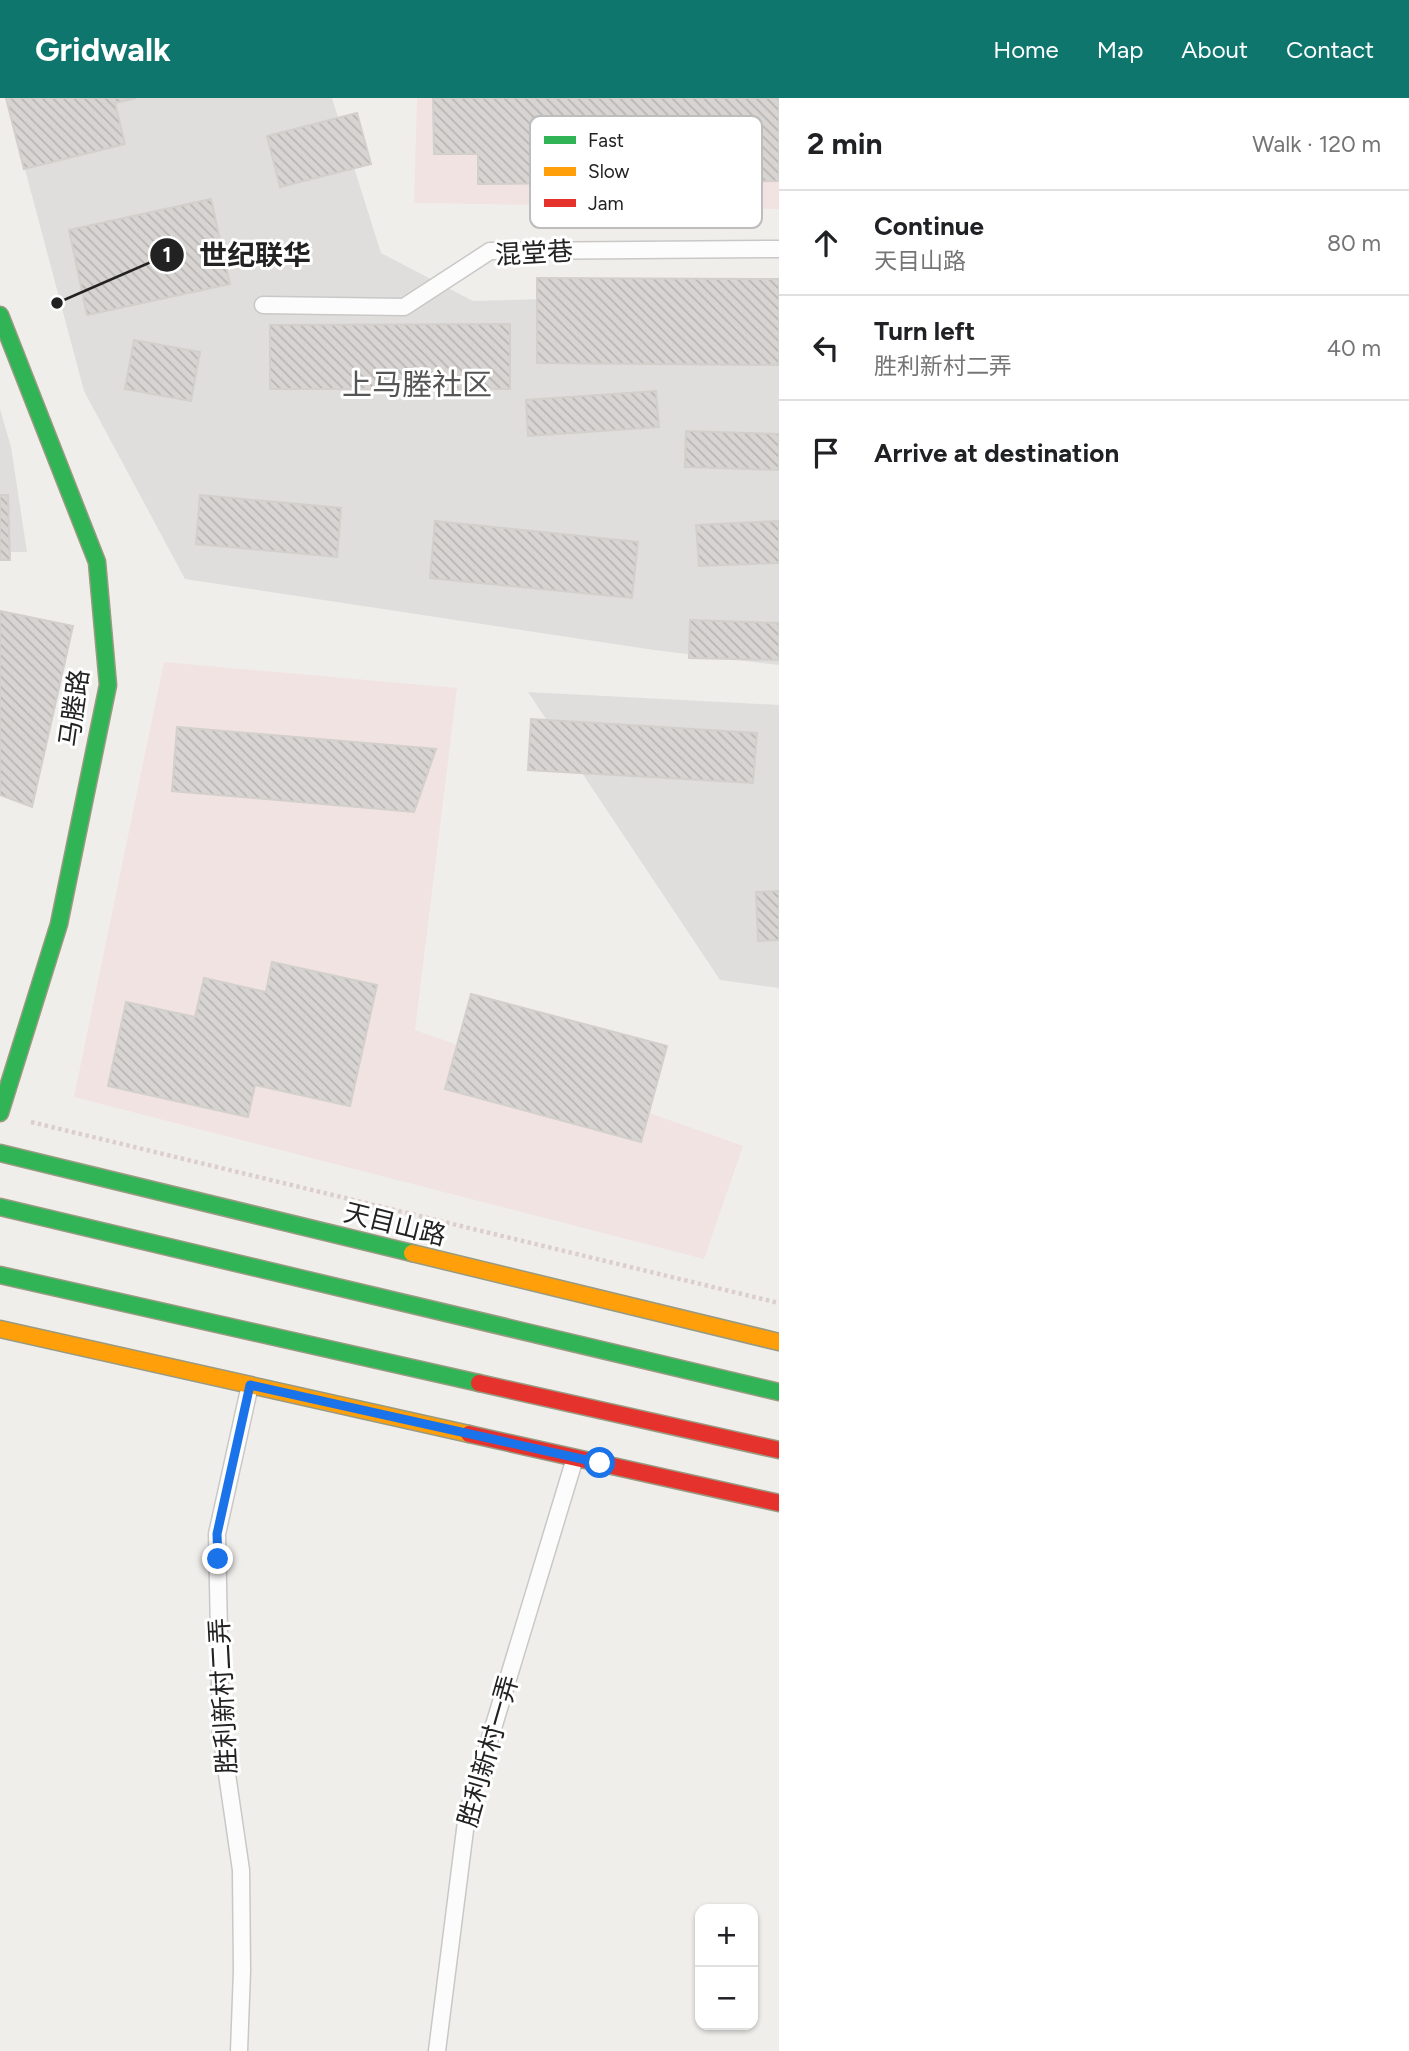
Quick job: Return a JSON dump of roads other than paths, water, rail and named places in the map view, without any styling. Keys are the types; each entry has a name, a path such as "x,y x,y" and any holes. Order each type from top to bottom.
{"main road":[{"name":"马塍路","path":"0,315 97,562 108,685 59,924 0,1113"},
{"name":"天目山路","path":"0,1153 779,1342"},
{"path":"0,1207 779,1392"},
{"path":"0,1275 779,1450"},
{"path":"0,1329 779,1503"}],"lane":[{"name":"混堂巷","path":"262,304 404,307 490,251 779,249"},
{"name":"胜利新村二弄","path":"239,2051 242,1971 241,1870 221,1734 217,1534 250,1385"},
{"name":"胜利新村一弄","path":"438,2051 467,1814 575,1458"}],"place":[{"name":"世纪联华","path":"57,303"}],"district":[{"name":"上马塍社区","path":"417,385"}]}
